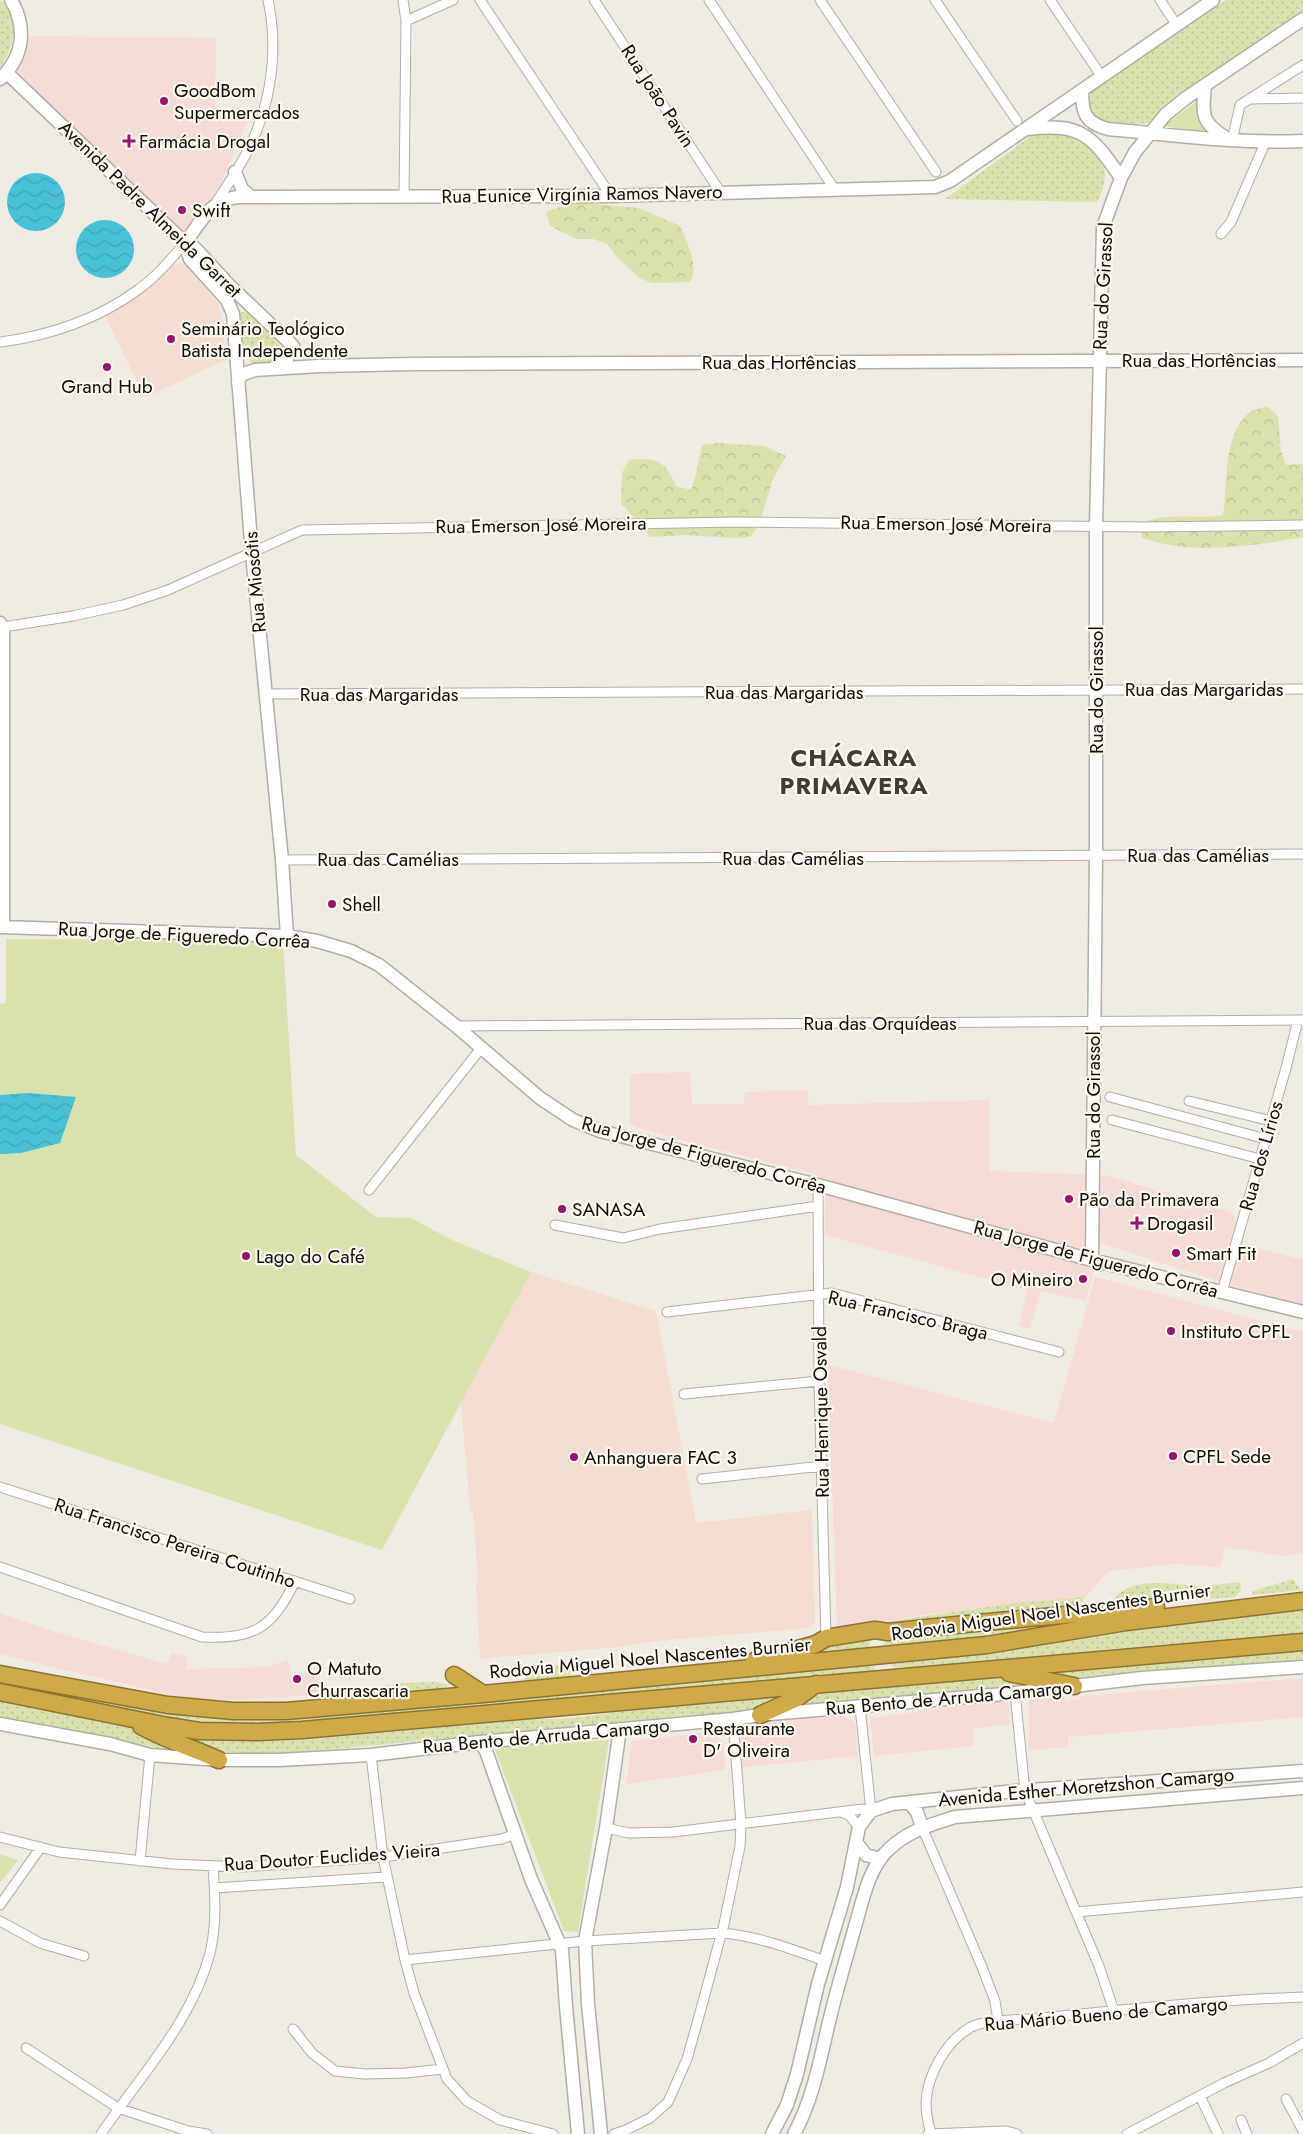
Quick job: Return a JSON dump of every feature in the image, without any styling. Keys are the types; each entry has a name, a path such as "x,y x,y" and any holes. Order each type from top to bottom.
{"highway":[{"path":"729,1669 816,1644 826,1638 875,1630 888,1632 1241,1599 1248,1606"},
{"name":"Rodovia Miguel Noel Nascentes Burnier","path":"5,1674 168,1705 233,1711 286,1711 483,1694 729,1669 812,1664 876,1655 987,1645 1126,1622 1248,1606 1303,1601"},
{"path":"888,1632 881,1637 876,1647 876,1655 879,1663 889,1672 902,1677"},
{"path":"0,1692 198,1731 258,1732 322,1728 1303,1642"},
{"path":"995,1670 1074,1686"},
{"path":"454,1675 483,1694"},
{"path":"760,1714 797,1698 816,1684"},
{"path":"122,1716 158,1735 192,1747 219,1760"}],"street":[{"path":"3,76 14,62 20,49 22,36 20,22 11,0"},
{"path":"0,342 35,336 109,309 140,288 185,243 215,204 235,172 247,152 260,122 269,84 273,49 272,17 268,0"},
{"path":"403,0 406,21 404,196"},
{"path":"406,21 453,0"},
{"path":"480,0 611,196"},
{"name":"Rua João Pavin","path":"594,0 721,193"},
{"path":"708,0 835,190"},
{"path":"820,0 936,172"},
{"path":"935,0 1021,125 1062,128 1085,135 1104,152 1121,178"},
{"path":"1050,0 1102,77"},
{"path":"1160,0 1176,24"},
{"name":"Rua Eunice Virgínia Ramos Navero","path":"215,204 226,199 251,197 611,196 935,187 950,181 1021,125 1082,91 1213,0"},
{"name":"Rua do Girassol","path":"1092,1260 1096,855 1096,526 1102,227 1121,178 1135,152 1166,114 1303,19"},
{"path":"1232,141 1240,105 1303,64"},
{"name":"Avenida Padre Almeida Garret","path":"3,76 185,243 194,248 229,285 293,346 287,359 272,369"},
{"path":"1205,86 1203,115 1206,123 1232,141"},
{"path":"1082,91 1082,107 1085,116 1098,126 1232,141 1265,143 1303,141"},
{"path":"1250,99 1303,98"},
{"path":"1221,234 1231,222 1265,143"},
{"path":"235,172 242,189 251,197"},
{"name":"Rua Miosótis","path":"185,243 190,259 227,300 233,314 234,348 282,860 287,936"},
{"path":"233,314 240,308 254,308"},
{"path":"234,348 240,357 255,370 241,375 238,383"},
{"name":"Rua das Hortências","path":"255,370 319,366 422,364 1303,360"},
{"name":"Rua Emerson José Moreira","path":"2,625 74,616 123,605 168,590 302,530 736,522 1183,527 1303,525"},
{"path":"2,625 2,927"},
{"name":"Rua das Margaridas","path":"265,694 1303,689"},
{"name":"Rua das Camélias","path":"282,860 884,858 1303,854"},
{"name":"Rua Jorge de Figueredo Corrêa","path":"2,927 287,936 325,943 351,951 379,965 482,1047 540,1098 573,1120 591,1128 818,1185 1092,1260 1303,1312"},
{"name":"Rua das Orquídeas","path":"456,1026 1300,1020"},
{"name":"Rua dos Lírios","path":"1222,1292 1300,1020"},
{"path":"370,1190 482,1047"},
{"path":"1110,1098 1266,1139"},
{"path":"1189,1101 1271,1121"},
{"path":"1112,1120 1260,1159"},
{"name":"Rua Henrique Osvald","path":"818,1185 819,1381 826,1638"},
{"path":"555,1224 623,1238 668,1227 818,1206"},
{"name":"Rua Francisco Braga","path":"667,1312 832,1293 1059,1352"},
{"path":"684,1394 819,1381"},
{"path":"702,1479 822,1466"},
{"name":"Rua Francisco Pereira Coutinho","path":"0,1487 350,1600"},
{"path":"0,1567 202,1637 222,1638 255,1631 268,1624 279,1612 296,1581"},
{"name":"Rua Bento de Arruda Camargo","path":"0,1724 110,1744 150,1755 219,1760 286,1759 371,1755 480,1742 733,1719 760,1714 1015,1693 1142,1678 1303,1667"},
{"path":"1015,1693 1025,1791 1100,1966 1114,2011"},
{"path":"772,2134 787,2106 825,1961 847,1887 859,1827 871,1811 860,1707"},
{"path":"614,2134 650,2118 668,2102 687,2059 722,1933 740,1846 733,1719"},
{"path":"601,2134 588,2004 585,1941 606,1828 620,1729"},
{"path":"480,1742 486,1752 531,1879 562,1950 578,2134"},
{"path":"140,1860 150,1755"},
{"path":"371,1755 382,1857 405,1960 414,1993 447,2079 467,2101 500,2120 553,2134"},
{"name":"Avenida Esther Moretzshon Camargo","path":"871,1811 892,1804 1025,1791 1303,1771"},
{"name":"Avenida Esther Moretzshon Camargo","path":"880,1859 886,1851 910,1833 922,1827 955,1817 1303,1788"},
{"path":"908,1802 917,1812 982,1967 995,2001 998,2021"},
{"path":"606,1828 629,1833 673,1832 863,1809 871,1811"},
{"path":"841,1812 849,1815 859,1827"},
{"name":"Rua Doutor Euclides Vieira","path":"0,1837 59,1852 242,1867 382,1857 502,1839 515,1834"},
{"path":"794,2134 805,2114 837,1989 866,1892 880,1859 866,1855 856,1842"},
{"path":"0,1905 40,1847"},
{"path":"101,2134 162,2049 196,1994 210,1951 216,1904 213,1866"},
{"name":"Rua Doutor Euclides Vieira","path":"214,1888 386,1877"},
{"path":"1076,1912 1303,1892"},
{"path":"0,1921 40,1943 84,1956"},
{"path":"405,1960 585,1941 722,1933 747,1937 798,1951 825,1961"},
{"name":"Rua Mário Bueno de Camargo","path":"929,2133 926,2103 929,2082 940,2059 954,2039 972,2026 998,2021 1303,1997"},
{"path":"293,2029 312,2053 335,2071 365,2074 406,2073 443,2069"},
{"path":"1127,2134 1269,2063 1303,2043"},
{"path":"26,2048 118,2108 188,2131 207,2134"},
{"path":"1200,2096 1218,2134"},
{"path":"1286,2099 1303,2131"},
{"path":"1241,2120 1247,2134"},
{"path":"929,2133 1006,2131 1017,2134"}],"shaded area":[{"path":"27,36 216,38 215,119 249,117 215,196 184,237 10,73 18,63"},
{"name":"Seminário Teológico Batista Independente","path":"186,264 219,304 227,359 145,398 104,314 152,286 174,265"},
{"path":"690,1072 692,1104 744,1104 745,1092 807,1090 809,1105 989,1100 990,1171 1105,1175 1233,1213 1239,1243 1303,1260 1303,1305 1227,1284 1100,1243 1086,1301 1041,1291 1030,1329 1019,1326 1027,1290 825,1235 826,1179 811,1173 673,1138 630,1125 630,1074"},
{"name":"Anhanguera FAC 3","path":"531,1272 656,1311 696,1523 812,1510 815,1622 809,1628 480,1659 476,1581 478,1580 473,1511 470,1511 461,1403"},
{"path":"1095,1277 1303,1332 1303,1555 1301,1553 1281,1556 1225,1547 1220,1567 1176,1564 1109,1571 1085,1597 921,1615 837,1629 828,1365 1054,1423"},
{"path":"0,1613 55,1632 167,1664 171,1653 188,1657 186,1669 267,1667 288,1660 291,1674 318,1672 319,1695 226,1700 180,1697 0,1654"},
{"path":"1303,1678 1303,1717 1068,1737 1068,1747 1029,1750 1029,1699 1064,1695 1065,1701 1080,1699 1081,1696"},
{"path":"1008,1699 1010,1724 973,1729 974,1746 874,1756 870,1718"},
{"path":"839,1713 855,1723 858,1756 743,1767 740,1734 757,1721"},
{"path":"708,1732 723,1741 725,1770 627,1784 631,1741"}],"green space":[{"path":"0,0 11,16 13,33 9,51 0,67"},
{"path":"1226,0 1303,0 1303,16 1149,123 1137,124 1097,120 1086,110 1085,100 1090,93"},
{"path":"1196,102 1205,133 1163,126"},
{"path":"1035,133 1067,134 1080,139 1092,149 1102,163 1105,176 1104,186 1097,202 945,199"},
{"path":"574,202 639,208 680,226 693,261 693,276 690,282 652,283 639,278 616,256 607,244 594,239 577,239 550,226 546,212"},
{"path":"248,311 283,349 282,356 270,363 260,365 252,362 246,356 241,346 239,336 240,313"},
{"path":"1267,406 1278,416 1281,451 1286,465 1303,464 1303,537 1243,546 1200,548 1159,543 1141,537 1145,522 1154,519 1223,515 1228,459 1236,431 1242,420 1252,411"},
{"path":"718,443 764,446 786,456 773,479 759,525 750,537 686,535 651,537 621,504 622,473 629,460 646,459 658,462 668,471 676,486 691,490 702,445"},
{"name":"Lago do Café","path":"6,939 283,943 296,1155 376,1217 411,1218 452,1240 531,1272 382,1550 0,1424 0,1004 6,1003"},
{"path":"1293,1579 1300,1590 1252,1595 1253,1591"},
{"path":"1240,1582 1241,1590 1235,1597 1109,1607 1117,1596 1127,1589 1139,1585 1165,1583 1205,1586"},
{"path":"1085,1597 1078,1607 837,1629 1008,1604"},
{"path":"1303,1610 1303,1635 1143,1646 914,1668 894,1667 891,1664 989,1653 1052,1640 1224,1615"},
{"path":"1071,1619 1071,1624 995,1638 885,1649 883,1646 886,1640 894,1636"},
{"path":"870,1638 869,1650 806,1655 806,1652"},
{"path":"1303,1650 1303,1662 1076,1681 1035,1672 1142,1661 1243,1657"},
{"path":"570,1663 571,1677 523,1681 535,1667"},
{"path":"872,1664 876,1672 690,1687 544,1703 287,1724 204,1724 159,1719 0,1686 0,1679 197,1716 249,1718"},
{"path":"1002,1676 1045,1683 1018,1688 804,1707 802,1703 816,1692"},
{"path":"437,1682 448,1685 440,1690 348,1697 350,1693 399,1683"},
{"path":"788,1694 788,1697 748,1712 668,1717 592,1727 549,1729 269,1755 215,1751 189,1740 196,1736 243,1741 298,1740 534,1719 579,1717 661,1706 715,1704"},
{"path":"0,1701 127,1725 148,1734 166,1745 167,1750 0,1717"},
{"path":"609,1740 578,1932 564,1931 494,1747"},
{"path":"0,1854 18,1860 0,1883"}],"water":[{"path":"36,173 47,175 60,186 65,202 63,213 52,226 36,231 25,229 12,218 7,202 9,191 20,178"},
{"path":"105,220 116,222 129,233 134,249 132,260 121,273 105,278 94,276 81,265 76,249 78,238 89,225"},
{"path":"28,1093 76,1097 60,1143 21,1153 0,1154 0,1095"}],"place":[{"name":"GoodBom Supermercados","path":"164,101"},
{"name":"Farmácia Drogal","path":"129,141"},
{"name":"Swift","path":"182,210"},
{"name":"Seminário Teológico Batista Independente","path":"171,339"},
{"name":"Grand Hub","path":"107,367"},
{"name":"Shell","path":"332,904"},
{"name":"Pão da Primavera","path":"1069,1199"},
{"name":"SANASA","path":"562,1209"},
{"name":"Drogasil","path":"1137,1223"},
{"name":"Smart Fit","path":"1176,1253"},
{"name":"Lago do Café","path":"246,1256"},
{"name":"O Mineiro","path":"1083,1279"},
{"name":"Instituto CPFL","path":"1171,1331"},
{"name":"CPFL Sede","path":"1173,1456"},
{"name":"Anhanguera FAC 3","path":"574,1457"},
{"name":"O Matuto Churrascaria","path":"297,1679"},
{"name":"Restaurante D' Oliveira","path":"693,1739"}],"district":[{"name":"CHÁCARA PRIMAVERA","path":"854,771"}]}
